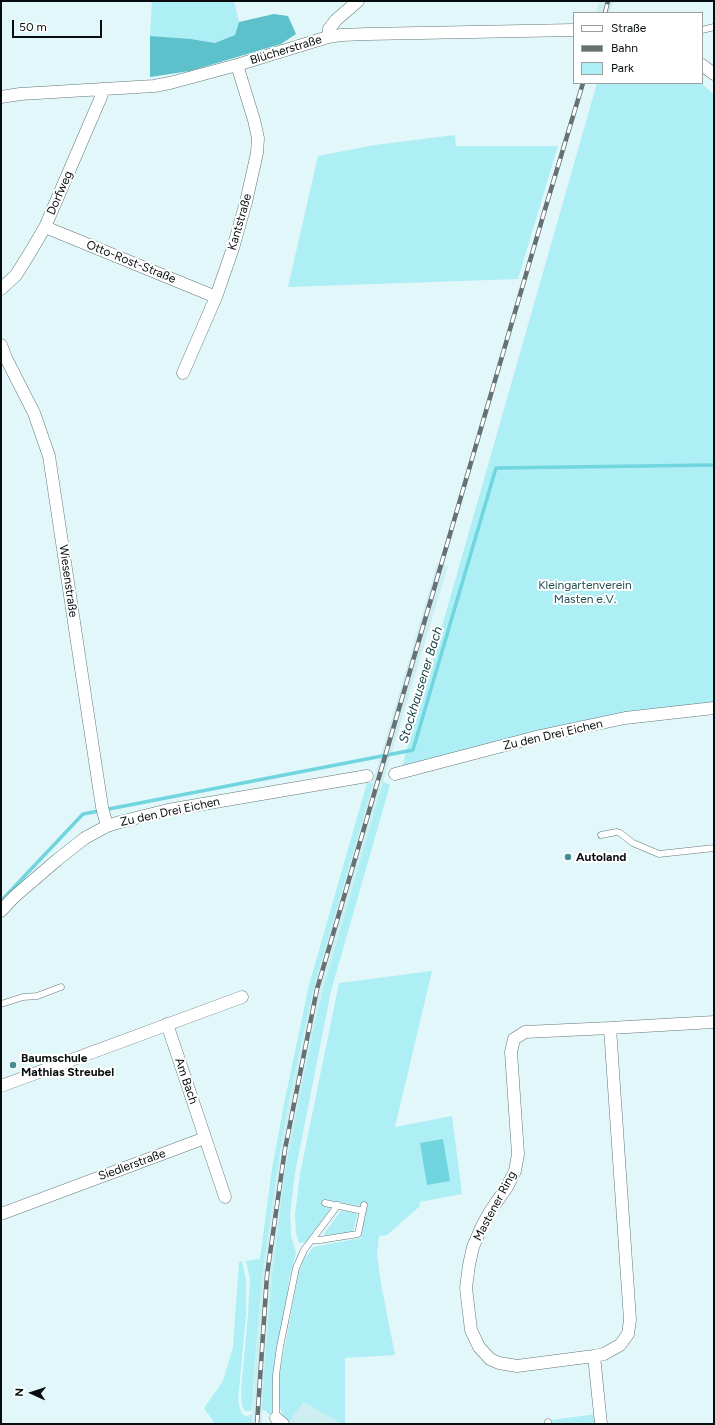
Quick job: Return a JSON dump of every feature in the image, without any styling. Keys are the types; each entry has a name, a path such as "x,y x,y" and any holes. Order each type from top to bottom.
{"street":[{"path":"328,37 330,29 336,20 358,1"},
{"name":"Blücherstraße","path":"1,97 20,94 154,86 237,65 328,37 368,34 573,30"},
{"name":"Kantstraße","path":"183,373 216,297 246,202 257,153 258,138 254,120 237,65"},
{"path":"703,65 714,74"},
{"name":"Dorfweg","path":"1,289 16,275 45,226 101,97 103,89"},
{"name":"Otto-Rost-Straße","path":"45,226 216,297"},
{"name":"Wiesenstraße","path":"1,345 34,413 49,456 105,816"},
{"name":"Zu den Drei Eichen","path":"395,774 540,736 625,718 714,708"},
{"name":"Zu den Drei Eichen","path":"1,911 14,897 85,838 105,816 120,822 168,810 367,776"},
{"path":"1,1086 242,997"},
{"name":"Mastener Ring","path":"610,1028 630,1320 628,1334 620,1345 604,1354 517,1366 499,1363 490,1359 479,1347 471,1330 466,1288 473,1247 482,1226 507,1187 515,1171 518,1154 511,1052 514,1039 525,1032 714,1022"},
{"name":"Am Bach","path":"167,1024 205,1138"},
{"path":"205,1138 225,1197"},
{"name":"Siedlerstraße","path":"1,1214 205,1138"},
{"path":"594,1356 601,1424"}],"lane":[{"path":"703,30 714,27"},
{"path":"601,835 617,832 633,843 658,854 714,848"},
{"path":"1,1004 23,997 37,996 61,987"},
{"path":"313,1240 358,1234 363,1208 338,1206 325,1203"},
{"path":"280,1421 276,1375 293,1281 301,1256 338,1206"}],"shaded area":[{"path":"599,1 613,1 610,12 596,12"},
{"path":"274,14 288,16 296,34 281,44 190,71 150,77 150,36 191,39 215,43 235,35 239,22"},
{"path":"437,564 448,566 323,989 312,1036 285,1171 272,1277 264,1372 262,1424 252,1424 254,1371 262,1276 277,1170 289,1100 314,986"},
{"path":"443,1139 450,1181 427,1185 420,1143"},
{"path":"303,1402 342,1424 290,1424 289,1423"}],"green space":[{"path":"152,1 234,1 239,22 235,35 215,43 191,39 150,36"},
{"name":"Kleingartenverein Masten e.V.","path":"597,84 702,84 714,95 714,702 623,715 401,770"},
{"path":"455,135 456,146 558,146 518,279 288,287 318,156 375,145"},
{"path":"383,782 390,785 331,991 295,1173 290,1215 291,1235 296,1253 289,1279 277,1346 273,1375 272,1414 268,1414 266,1411 262,1410 264,1372 272,1277 285,1171 323,989"},
{"path":"367,783 373,783 314,986 289,1100 277,1170 262,1276 252,1411 245,1411 242,1406 241,1392 250,1279 246,1261 260,1259 272,1169 309,985"},
{"path":"432,971 395,1127 452,1116 462,1194 419,1202 420,1206 387,1235 379,1236 377,1254 381,1284 395,1355 345,1358 345,1424 342,1424 303,1402 289,1423 280,1408 278,1394 279,1376 299,1272 304,1259 313,1247 361,1238 367,1203 363,1202 360,1206 323,1199 321,1204 329,1206 330,1209 307,1242 299,1243 296,1233 295,1215 300,1174 339,983"},
{"path":"341,1211 355,1213 357,1215 353,1232 323,1235"},
{"path":"242,1261 246,1280 246,1315 238,1400 243,1415 249,1417 249,1415 252,1414 252,1424 215,1424 204,1408 223,1381 233,1347 239,1262"},
{"path":"597,1414 598,1424 552,1424 551,1420"}],"waterway":[{"name":"Stockhausener Bach","path":"1,901 83,814 413,750 496,468 714,465"}],"railway":[{"path":"605,12 608,1"},
{"path":"257,1424 267,1275 285,1149 317,989 583,84"}],"place":[{"name":"Autoland","path":"568,857"},
{"name":"Baumschule Mathias Streubel","path":"13,1065"}]}
